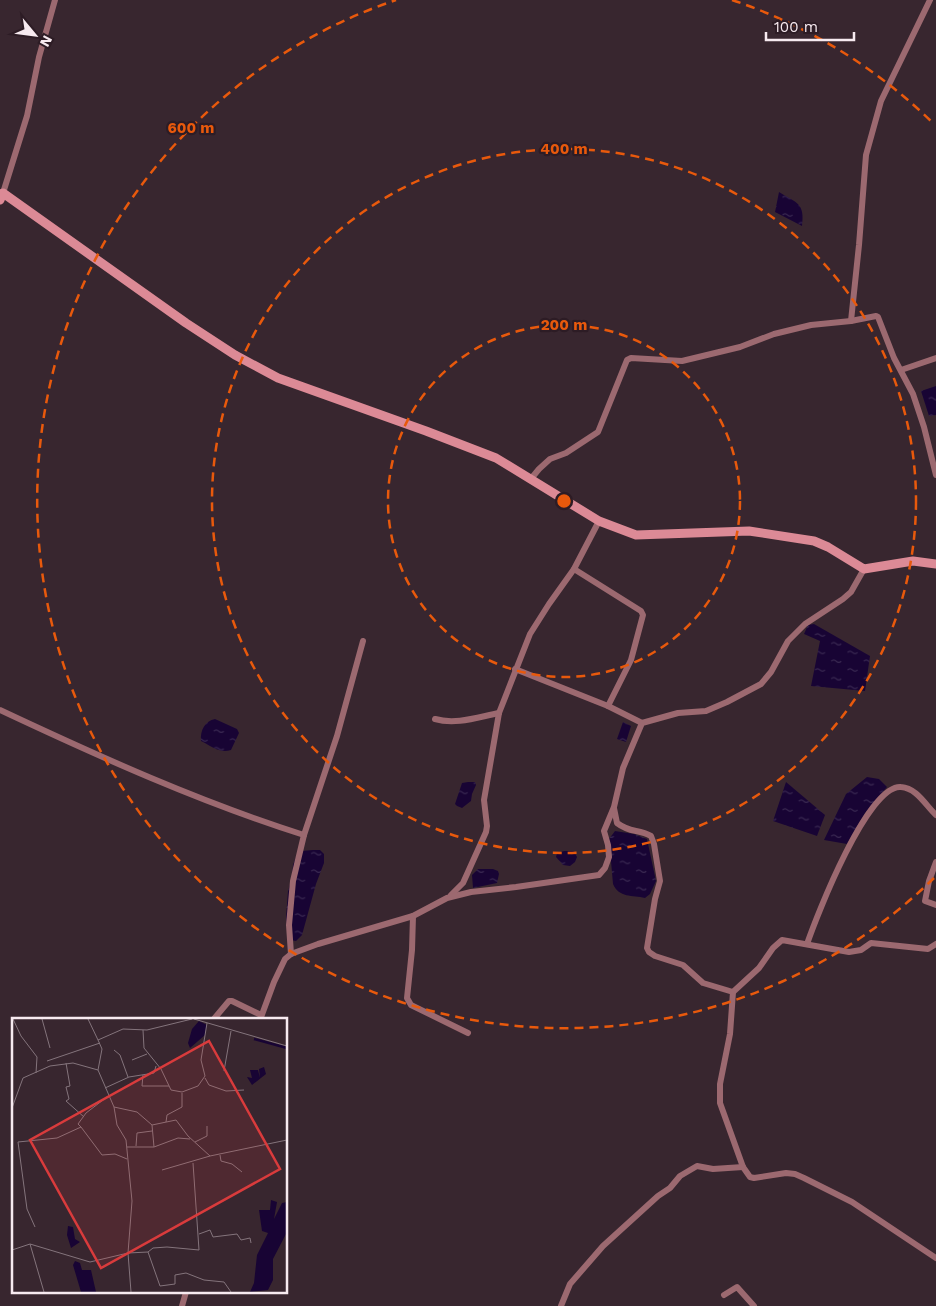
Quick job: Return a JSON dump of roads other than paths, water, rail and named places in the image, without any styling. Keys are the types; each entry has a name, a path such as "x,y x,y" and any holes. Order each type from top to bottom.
{"street":[{"path":"55,0 39,57 27,116 1,195 235,355 285,381 496,458 599,521 636,535 749,531 814,541 828,547 864,569 913,561 936,564"},
{"path":"852,321 866,155 881,101 930,0"},
{"path":"530,480 550,460 566,453 598,432 627,360 631,358 682,361 740,347 774,334 812,325 852,321 876,316 894,358 913,394 924,427 936,475"},
{"path":"900,370 936,358"},
{"path":"215,1018 229,1001 261,1017 282,966 291,954 318,944 413,916 456,891 462,883 486,832 484,800 499,713 515,669 530,634 574,569 599,521"},
{"path":"574,569 641,611 643,615 631,660 608,706"},
{"path":"515,669 608,706 642,723 678,714 706,710 727,702 761,684 771,672 788,641 805,624 851,592 864,569"},
{"path":"291,954 289,925 293,882 304,835 337,736 363,641"},
{"path":"0,710 146,777 252,819 304,835"},
{"path":"435,719 446,722 499,713"},
{"path":"446,898 471,892 599,875 605,868 609,857 604,831 614,807 623,768 642,723"},
{"path":"807,944 818,911 851,843 879,799 890,789 901,786 913,790 936,816"},
{"path":"614,807 617,823 627,830 643,832 651,836 654,844 660,881 651,917 647,948 649,952 654,956 683,965 703,983 733,992"},
{"path":"936,862 925,901 936,905"},
{"path":"413,916 411,964 406,998 415,1008 468,1033"},
{"path":"936,944 928,949 871,943 861,950 849,952 782,940 773,948 759,968 733,992 730,1034 720,1084 720,1103 743,1167 750,1177 786,1173 804,1178 852,1202 936,1258"},
{"path":"561,1306 573,1280 603,1246 686,1172 697,1166 713,1169 743,1167"},
{"path":"724,1295 737,1287 754,1306"}],"water":[{"path":"779,192 801,208 802,226 775,212"},
{"path":"936,386 936,415 929,416 921,391"},
{"path":"814,624 870,656 865,691 811,686 820,641 804,634 808,625"},
{"path":"215,719 237,729 239,733 231,750 219,750 201,741 201,733 204,727 208,722"},
{"path":"623,722 631,726 626,742 617,739"},
{"path":"867,777 879,779 887,787 865,813 847,844 824,840 846,794"},
{"path":"475,782 476,785 471,801 462,808 455,804 462,783"},
{"path":"786,782 825,815 817,836 773,821"},
{"path":"615,831 634,834 647,839 656,881 650,894 645,898 622,894 613,884 609,839"},
{"path":"320,850 324,854 324,863 316,884 302,935 296,941 290,940 286,917 293,865 301,851"},
{"path":"574,851 577,857 570,866 563,865 556,857 557,853"},
{"path":"478,869 498,871 497,883 473,888 472,875"}]}
